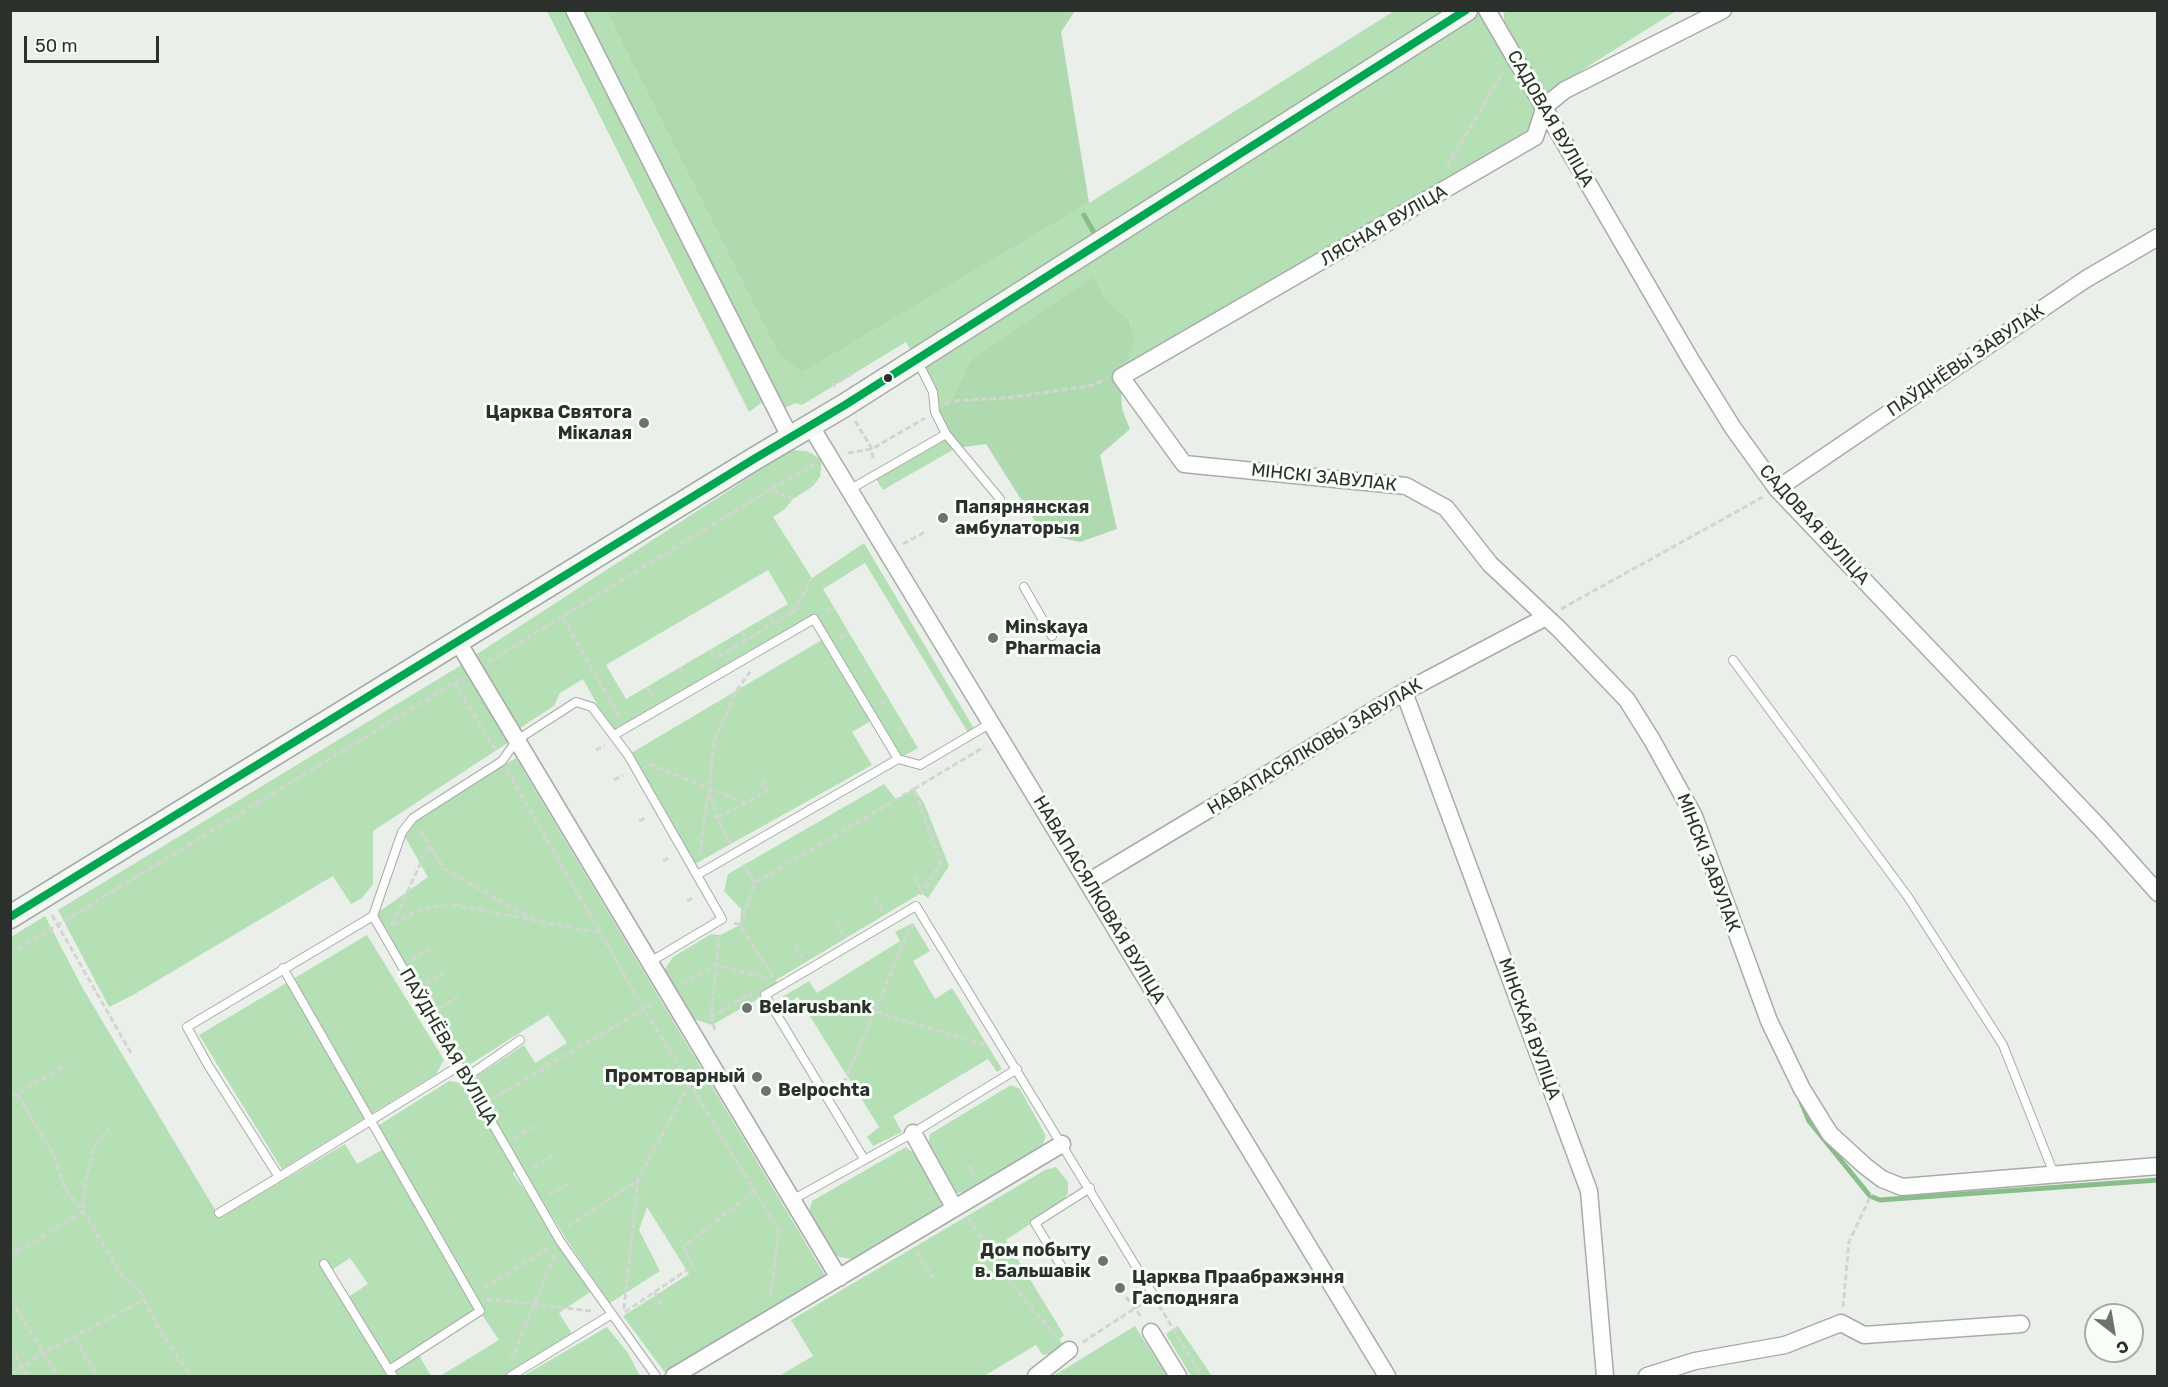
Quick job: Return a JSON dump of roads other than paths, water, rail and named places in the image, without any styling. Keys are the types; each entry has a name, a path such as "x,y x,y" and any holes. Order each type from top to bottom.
{"main road":[{"path":"10,917 845,405 1466,10"}],"street":[{"path":"574,10 790,437"},
{"name":"САДОВАЯ ВУЛІЦА","path":"1487,10 1545,106 1692,362 1733,429 1778,489 2100,828 2157,893"},
{"path":"1545,106 1565,90 1723,10"},
{"name":"ЛЯСНАЯ ВУЛІЦА","path":"1184,464 1121,377 1535,136 1545,106"},
{"name":"ПАЎДНЁВЫ ЗАВУЛАК","path":"1778,489 2086,279 2157,237"},
{"name":"НАВАПАСЯЛКОВАЯ ВУЛІЦА","path":"810,425 1387,1377"},
{"name":"МІНСКІ ЗАВУЛАК","path":"1184,464 1406,486 1446,507 1490,564 1546,617 1626,700 1664,759 1694,816 1769,1021 1802,1089 1830,1134 1882,1179 1902,1187 2157,1166"},
{"name":"НАВАПАСЯЛКОВЫ ЗАВУЛАК","path":"1088,882 1404,692 1546,617"},
{"path":"458,642 838,1278"},
{"name":"МІНСКАЯ ВУЛІЦА","path":"1404,692 1589,1191 1605,1377"},
{"path":"913,1133 954,1207"},
{"path":"674,1377 1062,1144"},
{"path":"1647,1377 1695,1361 1785,1345 1841,1323 1864,1335 2020,1324"},
{"path":"1151,1332 1178,1377"},
{"path":"1036,1377 1050,1368 1069,1350"}],"lane":[{"path":"916,360 933,392 932,414 999,499"},
{"path":"849,490 946,434"},
{"path":"1024,587 1052,636"},
{"path":"614,735 814,619 898,759 920,765 992,722"},
{"path":"1733,660 1908,897 2003,1046 2054,1174"},
{"path":"279,1178 187,1027 372,916 402,832 413,818 502,761 518,740 576,702 592,706 628,755 722,919 650,962"},
{"path":"697,875 898,759"},
{"path":"864,1159 765,995 916,906 1154,1296"},
{"name":"ПАЎДНЁВАЯ ВУЛІЦА","path":"372,916 561,1241 656,1377"},
{"path":"283,968 373,1121 480,1311 391,1373 324,1264"},
{"path":"465,1078 520,1040"},
{"path":"219,1213 373,1121 459,1066"},
{"path":"792,1200 913,1133 1017,1069"},
{"path":"1063,1269 1035,1223 1090,1188"},
{"path":"510,1377 612,1314"}],"waterway":[{"path":"1084,215 1097,238"},
{"path":"1800,1099 1809,1121 1870,1196 1880,1200 2158,1180"}],"place":[{"name":"Царква Святога Мікалая","path":"644,423"},
{"name":"Папярнянская амбулаторыя","path":"943,518"},
{"name":"Minskaya Pharmacia","path":"993,638"},
{"name":"Belarusbank","path":"747,1008"},
{"name":"Промтоварный","path":"757,1077"},
{"name":"Belpochta","path":"766,1091"},
{"name":"Дом побыту в. Бальшавік","path":"1103,1261"},
{"name":"Царква Праабражэння Гасподняга","path":"1120,1288"}]}
